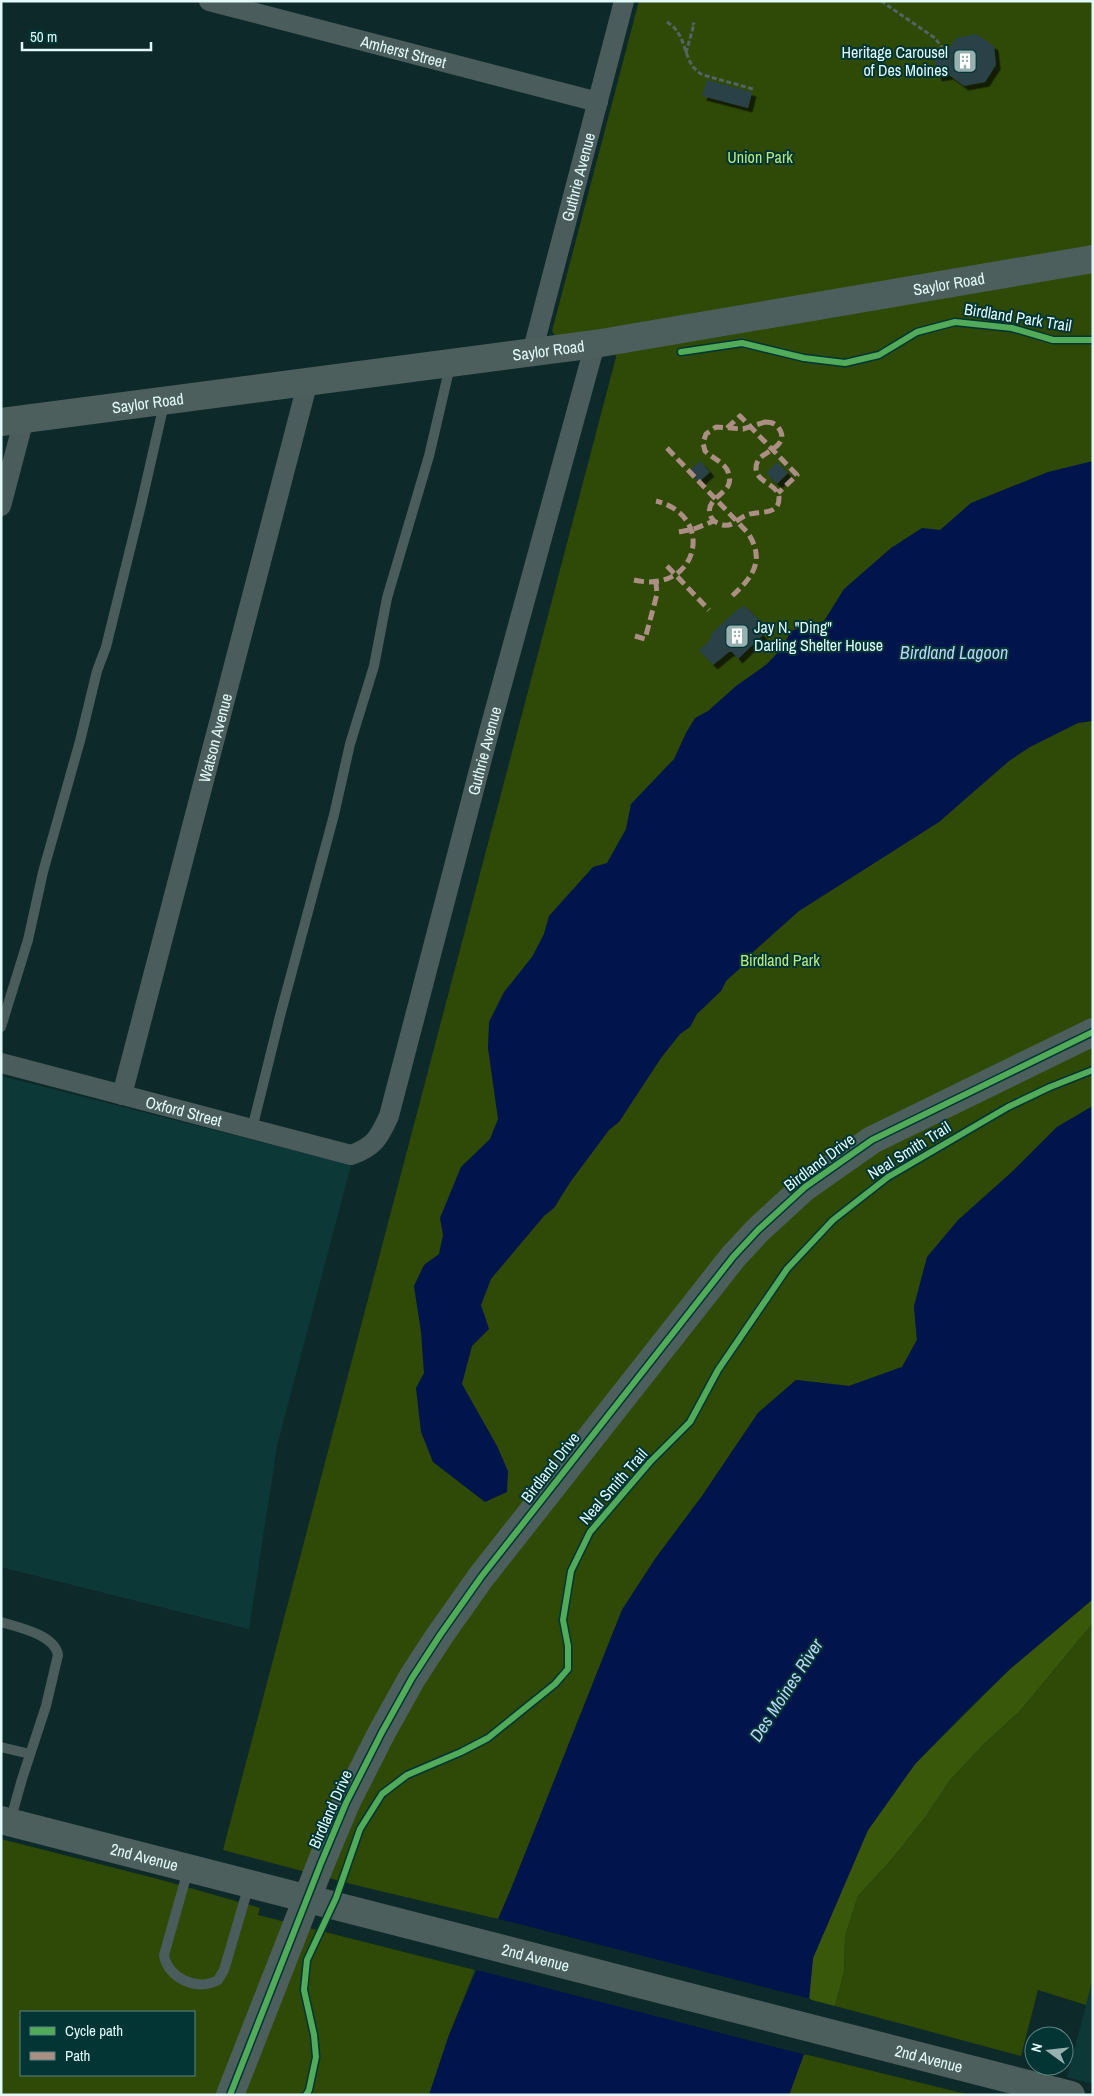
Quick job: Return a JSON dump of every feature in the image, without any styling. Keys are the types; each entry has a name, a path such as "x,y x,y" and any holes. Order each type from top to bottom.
{"street":[{"name":"Amherst Street","path":"209,1 598,102"},
{"name":"Guthrie Avenue","path":"532,353 624,1"},
{"name":"Saylor Road","path":"13,420 595,344 1093,259"},
{"name":"Guthrie Avenue","path":"365,1150 380,1137 389,1116 490,728 595,344"},
{"name":"Watson Avenue","path":"122,1094 308,381"},
{"path":"1,506 13,420"},
{"name":"Birdland Drive","path":"230,2095 321,1862 382,1732 412,1678 482,1577 727,1264 758,1230 798,1193 826,1171 872,1140 1093,1032"},
{"name":"Oxford Street","path":"1,1063 351,1155 365,1150"},
{"name":"2nd Avenue","path":"6,1821 251,1886 442,1933 1071,2095"}],"lane":[{"path":"252,1129 281,1012 334,815 350,744 374,666 387,598 429,456 450,362"},
{"path":"1,1027 28,940 43,872 80,741 97,671 106,647 141,505 164,400"},
{"path":"1,1622 39,1634 58,1650 46,1706 6,1821"},
{"path":"1,1747 30,1754"},
{"path":"188,1869 164,1955 165,1963 170,1971 179,1978 190,1982 204,1984 213,1983 218,1980 224,1970 251,1886"}],"path":[{"path":"881,1 935,38 941,46 942,55"},
{"path":"667,22 677,30 693,68 703,75 753,89"},
{"path":"686,54 694,24 692,24"}],"shaded area":[{"path":"1,1076 351,1165 277,1446 249,1629 1,1567"},
{"path":"1093,1979 1093,2084 1067,2077 1074,2076 1074,2051"}],"green space":[{"name":"Birdland Park","path":"639,1 1093,1 1093,1106 1057,1127 1014,1170 914,1306 917,1340 902,1367 849,1386 796,1380 758,1413 702,1496 655,1559 622,1610 498,1919 355,1885 223,1850 616,357 613,340 557,339 552,331"},
{"path":"1093,1599 1093,1623 1020,1711 985,1743 950,1780 924,1819 891,1860 858,1896 845,1936 844,1972 835,2006 808,1999 813,1958 868,1830 915,1764 1010,1669"},
{"path":"1093,1623 1093,1979 1086,2005 1038,1990 1029,2026 1024,2026 1024,2044 1021,2056 835,2006 844,1972 845,1936 858,1896 891,1860 924,1819 950,1780 985,1743 1020,1711"},
{"path":"1,1839 158,1879 260,1908 258,1915 475,1970 449,2035 429,2095 1,2095"},
{"path":"804,2054 970,2095 789,2095"}],"water":[{"name":"Birdland Lagoon","path":"1093,461 1093,721 1078,723 1030,747 1009,761 939,822 799,911 752,953 747,962 726,981 721,991 697,1014 690,1027 680,1034 661,1058 619,1122 609,1130 571,1181 554,1208 544,1216 491,1279 481,1305 489,1329 472,1346 462,1384 497,1446 508,1471 507,1492 485,1502 433,1462 421,1432 416,1388 424,1373 421,1332 414,1286 424,1265 439,1254 443,1235 440,1218 461,1167 490,1139 498,1119 488,1048 489,1022 504,992 532,957 544,934 549,916 593,867 607,863 626,829 631,804 674,759 695,718 708,711 736,686 767,664 782,648 791,631 824,621 844,589 891,548 922,528 940,530 971,503 1048,472"},
{"name":"Des Moines River","path":"1093,1106 1093,1599 1010,1669 965,1712 915,1764 868,1830 813,1958 804,2054 789,2095 429,2095 449,2035 511,1889 622,1610 655,1559 702,1496 758,1413 796,1380 849,1386 902,1367 917,1340 914,1306 927,1257 958,1220 1014,1170 1057,1127"}],"pier":[{"path":"495,1918 811,1999 806,2055 473,1969"}],"building":[{"name":"Heritage Carousel of Des Moines","path":"976,34 994,46 996,65 985,82 964,86 949,75 937,77 934,57 945,54 956,38"},
{"path":"707,80 752,92 748,108 702,96"},
{"path":"700,461 710,472 699,482 689,471"},
{"path":"777,462 788,473 777,484 766,473"},
{"name":"Jay N. \"Ding\" Darling Shelter House","path":"744,605 761,622 755,627 763,635 738,659 732,652 729,652 713,665 699,650 710,640 712,633"}],"marked path":[{"path":"727,428 740,416 797,475 778,493"},
{"path":"765,422 777,426 782,438 777,446 759,459 756,468 759,477 777,492 779,497 776,508 767,512 744,516 730,525 718,523 711,517 710,507 728,486 730,478 726,467 705,451 703,443 706,434 716,427 743,429 765,422"},
{"path":"667,448 748,533 753,543 756,552 754,568 745,583 731,597"},
{"path":"634,580 656,582 673,576 685,566 692,552 693,537 687,522 675,509 656,501"},
{"path":"679,532 694,529 714,521"},
{"path":"667,566 709,610"},
{"path":"635,636 645,639 657,594 656,583"}],"cycle path":[{"name":"Birdland Park Trail","path":"681,352 742,343 804,358 845,363 879,355 917,332 955,322 1012,328 1053,340 1093,340"},
{"path":"230,2095 346,1803 412,1678 481,1577 733,1257 758,1230 805,1187 872,1140 1093,1032"},
{"name":"Neal Smith Trail","path":"306,2095 309,2090 316,2057 314,2035 304,1990 307,1960 336,1898 360,1829 382,1794 407,1775 461,1752 488,1738 555,1684 568,1669 568,1646 563,1620 571,1571 590,1532 650,1462 690,1422 718,1370 787,1269 833,1220 888,1177 1008,1107 1050,1087 1093,1070"}],"place":[{"name":"Heritage Carousel of Des Moines","path":"965,61"},
{"name":"Jay N. \"Ding\" Darling Shelter House","path":"737,636"}],"park label":[{"name":"Union Park","path":"760,157"}]}
